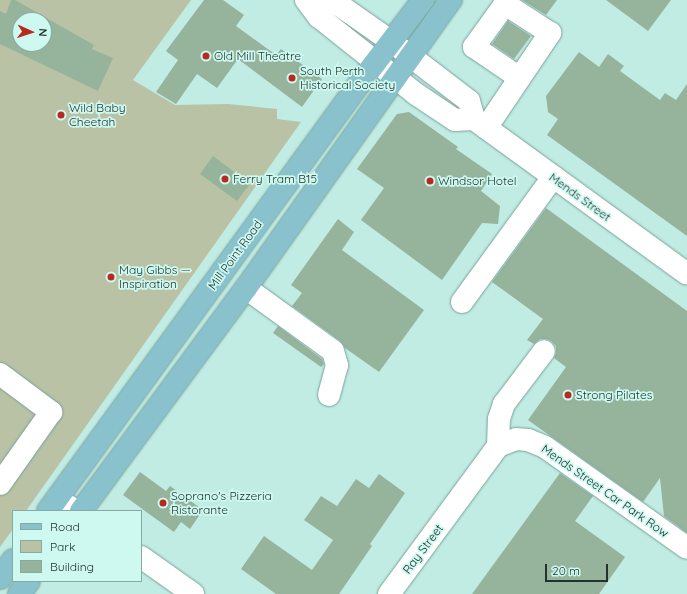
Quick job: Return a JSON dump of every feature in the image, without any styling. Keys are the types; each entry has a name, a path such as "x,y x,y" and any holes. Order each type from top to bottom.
{"main road":[{"name":"Mill Point Road","path":"53,505 376,61 423,0"},
{"path":"82,510 246,288 451,0"},
{"path":"19,594 28,582"}],"street":[{"path":"306,0 319,17 422,98 455,120 480,123"},
{"path":"328,0 339,5 392,42 469,101 480,123"},
{"path":"480,123 520,78 550,33 507,2 474,47 520,78"},
{"name":"Mends Street","path":"480,123 687,274"},
{"path":"462,302 553,177"},
{"path":"246,288 333,351 337,365 329,395"},
{"path":"498,446 499,419 504,404 544,351"},
{"path":"0,484 51,412 3,381"},
{"name":"Mends Street Car Park Row","path":"498,446 516,439 528,440 545,447 687,548"},
{"name":"Ray Street","path":"389,594 498,446"},
{"path":"53,505 72,510"},
{"path":"142,558 194,594"}],"green space":[{"path":"0,0 191,0 133,80 175,105 228,104 277,109 277,119 301,122 27,510 12,510 12,530 0,547"}],"building":[{"path":"11,0 15,0 36,12 12,12 12,50 0,44 0,11 6,14"},
{"name":"Old Mill Theatre","path":"204,0 223,0 244,15 236,26 276,55 281,49 322,79 302,107 238,59 217,88 197,74 176,104 156,92 178,60 166,51"},
{"path":"522,0 557,0 546,15"},
{"path":"606,0 671,0 648,31"},
{"path":"52,21 94,45 92,49 113,58 98,91 17,52 52,52"},
{"path":"508,21 531,36 514,59 492,44"},
{"path":"579,52 599,67 608,54 624,66 620,71 660,100 665,93 676,100 687,84 687,236 547,135 558,119 548,112 546,96"},
{"name":"Windsor Hotel","path":"409,112 458,147 456,149 492,174 481,191 500,206 498,224 482,223 442,280 361,220 384,188 357,169 397,114"},
{"name":"Ferry Tram B15","path":"213,156 250,184 237,201 200,174"},
{"path":"546,208 687,311 687,533 664,516 660,478 643,502 528,420 566,367 554,358 556,346 551,341 540,339 534,344 527,340 543,319 492,282"},
{"path":"338,219 354,232 342,250 424,310 379,372 345,348 340,341 292,306 302,293 291,285"},
{"path":"278,326 322,359 324,364 321,367 273,333"},
{"name":"Soprano's Pizzeria Ristorante","path":"140,472 166,491 170,486 203,510 190,529 181,522 174,532 123,495"},
{"path":"560,473 593,496 575,521 625,557 599,594 472,594"},
{"path":"379,474 405,493 370,544 372,546 339,594 276,594 241,569 264,536 312,570 333,540 304,520 321,496 337,506 356,479 369,488"}],"place":[{"name":"Old Mill Theatre","path":"206,56"},
{"name":"South Perth Historical Society","path":"292,78"},
{"name":"Wild Baby Cheetah","path":"61,115"},
{"name":"Ferry Tram B15","path":"225,179"},
{"name":"Windsor Hotel","path":"430,181"},
{"name":"May Gibbs — Inspiration","path":"111,277"},
{"name":"Strong Pilates","path":"568,395"},
{"name":"Soprano's Pizzeria Ristorante","path":"163,503"}]}
